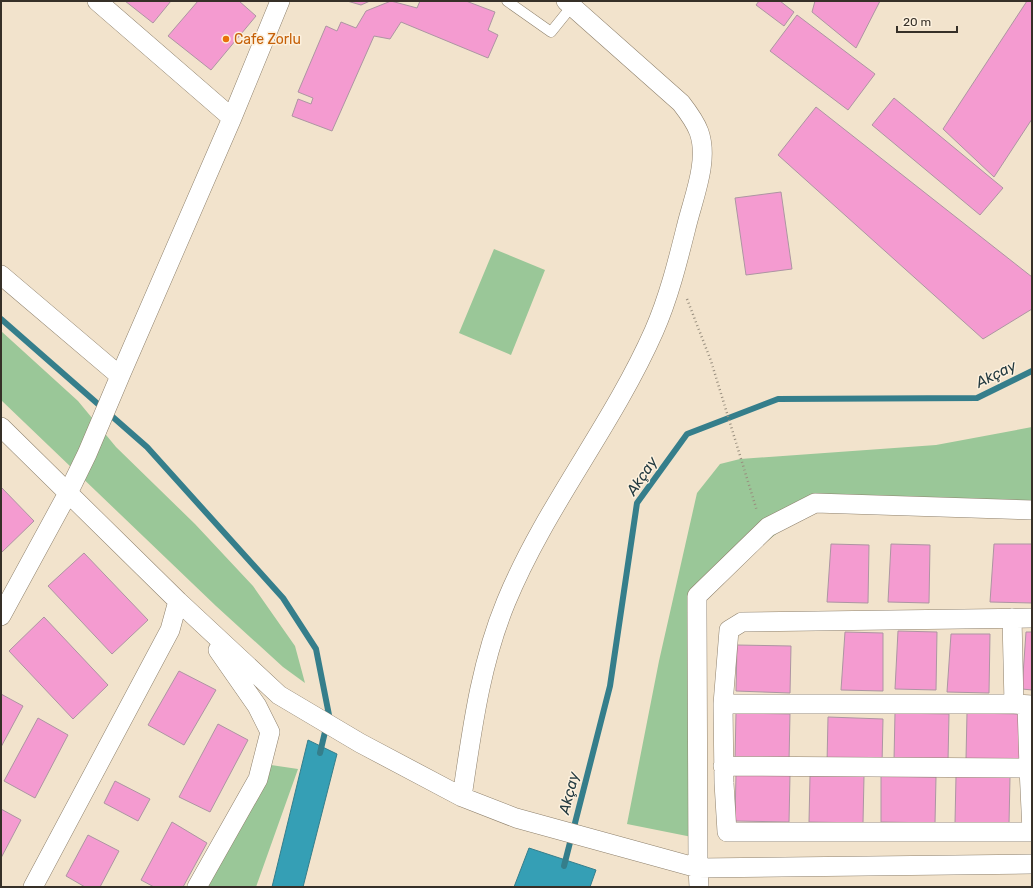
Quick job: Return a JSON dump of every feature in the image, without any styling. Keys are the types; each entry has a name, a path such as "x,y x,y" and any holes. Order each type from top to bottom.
{"street":[{"path":"98,1 232,118"},
{"path":"1,616 68,493 232,118 280,1"},
{"path":"462,796 482,676 492,640 506,603 536,539 622,393 643,354 663,310 676,267 699,175 702,152 700,133 694,119 681,103 569,4"},
{"path":"1,275 120,376"},
{"path":"1,427 178,601 279,695 360,743 462,796 516,818 623,849 698,868 1032,864"},
{"path":"699,887 697,596 768,527 815,503 1032,510"},
{"path":"33,887 170,630 178,601"},
{"path":"178,601 227,661 257,706 270,732 258,779 197,887"},
{"path":"1012,618 1024,705 1030,768 1032,831 727,832 723,766 723,704 729,630 742,622 1012,618 1032,618"},
{"path":"723,704 1024,705"},
{"path":"723,766 1030,768"}],"lane":[{"path":"507,1 551,32 569,4"}],"path":[{"path":"676,267 711,361 735,443 764,531"}],"green space":[{"path":"494,249 545,270 511,355 459,333"},
{"path":"1,331 78,401 116,447 195,524 253,586 295,646 305,683 283,667 216,606 1,400"},
{"path":"1032,427 1032,509 815,503 698,596 697,838 627,824 659,661 697,493 720,464 740,459 936,445"},
{"path":"271,765 298,769 256,887 197,887"}],"water":[{"path":"308,740 337,754 303,887 272,887"},
{"path":"529,848 596,870 590,887 514,887"}],"building":[{"path":"125,1 171,1 153,23"},
{"path":"198,1 239,1 256,16 211,70 168,36"},
{"path":"347,1 370,1 361,5"},
{"path":"391,1 417,8 420,1 466,1 495,12 488,30 498,35 488,58 401,22 390,39 374,36 332,131 292,116 298,99 311,104 313,98 298,92 326,26 337,31 341,22 356,28 366,11"},
{"path":"759,1 780,1 794,12 784,26 756,5"},
{"path":"815,1 880,1 856,48 812,12"},
{"path":"1027,1 1032,1 1032,119 994,177 943,129"},
{"path":"797,15 875,74 848,110 770,51"},
{"path":"894,98 1003,188 980,215 872,125"},
{"path":"816,107 1032,277 1032,309 983,339 778,155"},
{"path":"781,192 792,269 746,275 735,198"},
{"path":"1,487 34,521 1,553"},
{"path":"831,544 869,545 868,603 827,602"},
{"path":"891,544 930,545 929,603 888,602"},
{"path":"994,544 1032,544 1032,603 990,602"},
{"path":"84,553 148,620 112,654 48,586"},
{"path":"44,617 108,685 73,719 9,651"},
{"path":"898,631 937,632 936,690 895,689"},
{"path":"845,632 883,633 883,691 841,690"},
{"path":"1026,632 1032,632 1032,690 1022,689"},
{"path":"951,634 990,634 989,693 947,692"},
{"path":"737,645 791,646 790,693 736,691"},
{"path":"179,671 216,690 184,745 148,725"},
{"path":"1,694 23,706 1,747"},
{"path":"736,713 790,714 789,761 735,760"},
{"path":"895,713 949,714 948,761 894,760"},
{"path":"967,713 1021,714 1020,761 966,759"},
{"path":"828,717 883,719 882,765 827,764"},
{"path":"38,718 68,735 35,798 4,781"},
{"path":"218,724 248,740 210,812 179,797"},
{"path":"736,774 790,775 789,822 735,821"},
{"path":"810,776 864,776 863,823 809,822"},
{"path":"881,776 936,777 935,823 881,822"},
{"path":"956,776 1010,777 1009,824 955,823"},
{"path":"115,781 150,799 138,821 104,803"},
{"path":"1,809 21,820 1,858"},
{"path":"172,822 207,843 183,887 154,887 141,880"},
{"path":"88,835 119,851 100,887 85,887 66,876"}],"waterway":[{"path":"1,319 147,447 283,598 316,649 329,715 320,753"},
{"name":"Akçay","path":"564,866 610,686 637,503 687,434 778,399 977,398 1032,371"}],"place":[{"name":"Cafe Zorlu","path":"226,39"}]}
